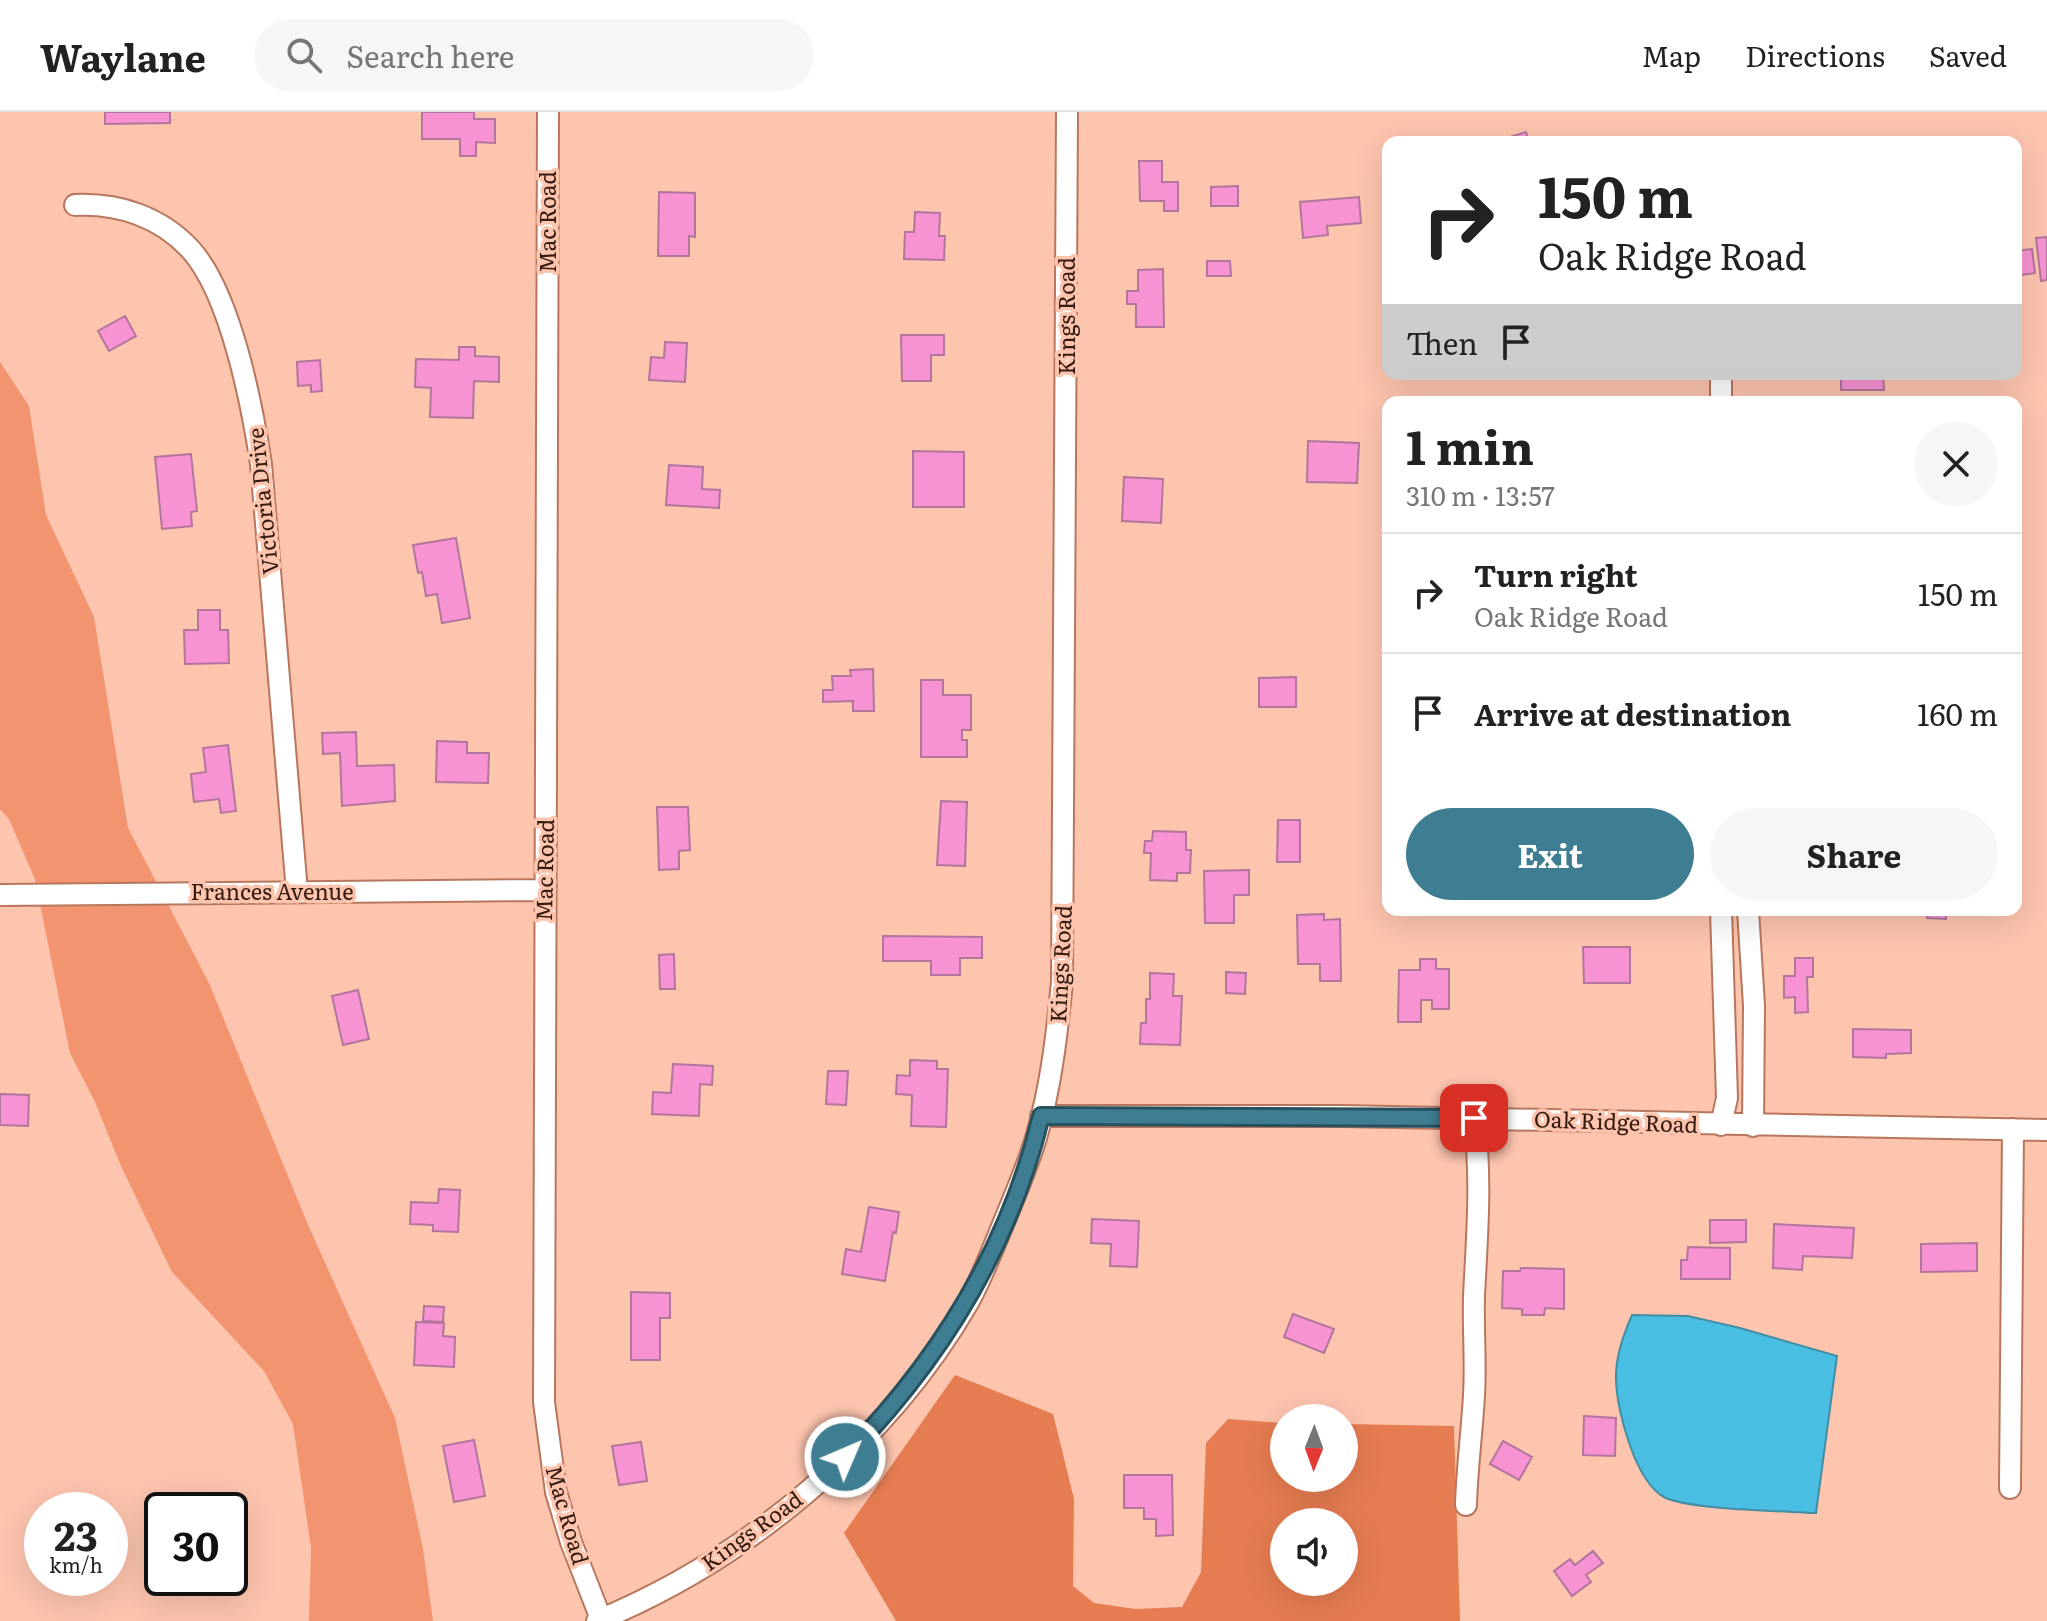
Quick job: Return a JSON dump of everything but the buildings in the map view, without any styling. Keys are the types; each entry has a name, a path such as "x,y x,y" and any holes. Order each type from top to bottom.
{"street":[{"name":"Mac Road","path":"548,112 544,1402 556,1492 599,1620"},
{"name":"Kings Road","path":"599,1620 660,1592 729,1552 803,1496 879,1422 926,1364 969,1301 1024,1174 1041,1116 1057,1036 1063,952 1067,112"},
{"name":"Victoria Drive","path":"75,205 98,204 123,208 169,231 191,250 204,268 232,337 253,415 261,464 297,892"},
{"name":"Frances Avenue","path":"0,895 544,890"},
{"path":"1721,916 1727,1098 1721,1125"},
{"path":"1748,916 1754,1006 1753,1126"},
{"name":"Oak Ridge Road","path":"1041,1116 1474,1118 2047,1130"},
{"path":"1466,1505 1467,1456 1474,1394 1474,1301 1480,1195 1480,1157 1474,1118"},
{"path":"2010,1488 2013,1129"}],"shaded area":[{"path":"0,362 29,406 46,515 94,617 128,828 209,983 308,1225 395,1418 423,1549 433,1621 309,1621 311,1548 293,1424 264,1371 172,1272 70,1053 35,879 9,819 0,809"},
{"path":"955,1375 1053,1414 1074,1499 1073,1586 1094,1603 1135,1609 1182,1607 1201,1572 1206,1443 1228,1419 1270,1422 1270,1492 1358,1492 1358,1424 1454,1426 1460,1621 896,1621 844,1533"}],"water":[{"path":"1632,1315 1688,1316 1837,1356 1816,1513 1694,1505 1664,1497 1654,1489 1636,1461 1617,1394 1618,1356"}],"route":[{"path":"845,1457 879,1422 926,1364 969,1301 1024,1174 1041,1116 1474,1118"}]}
